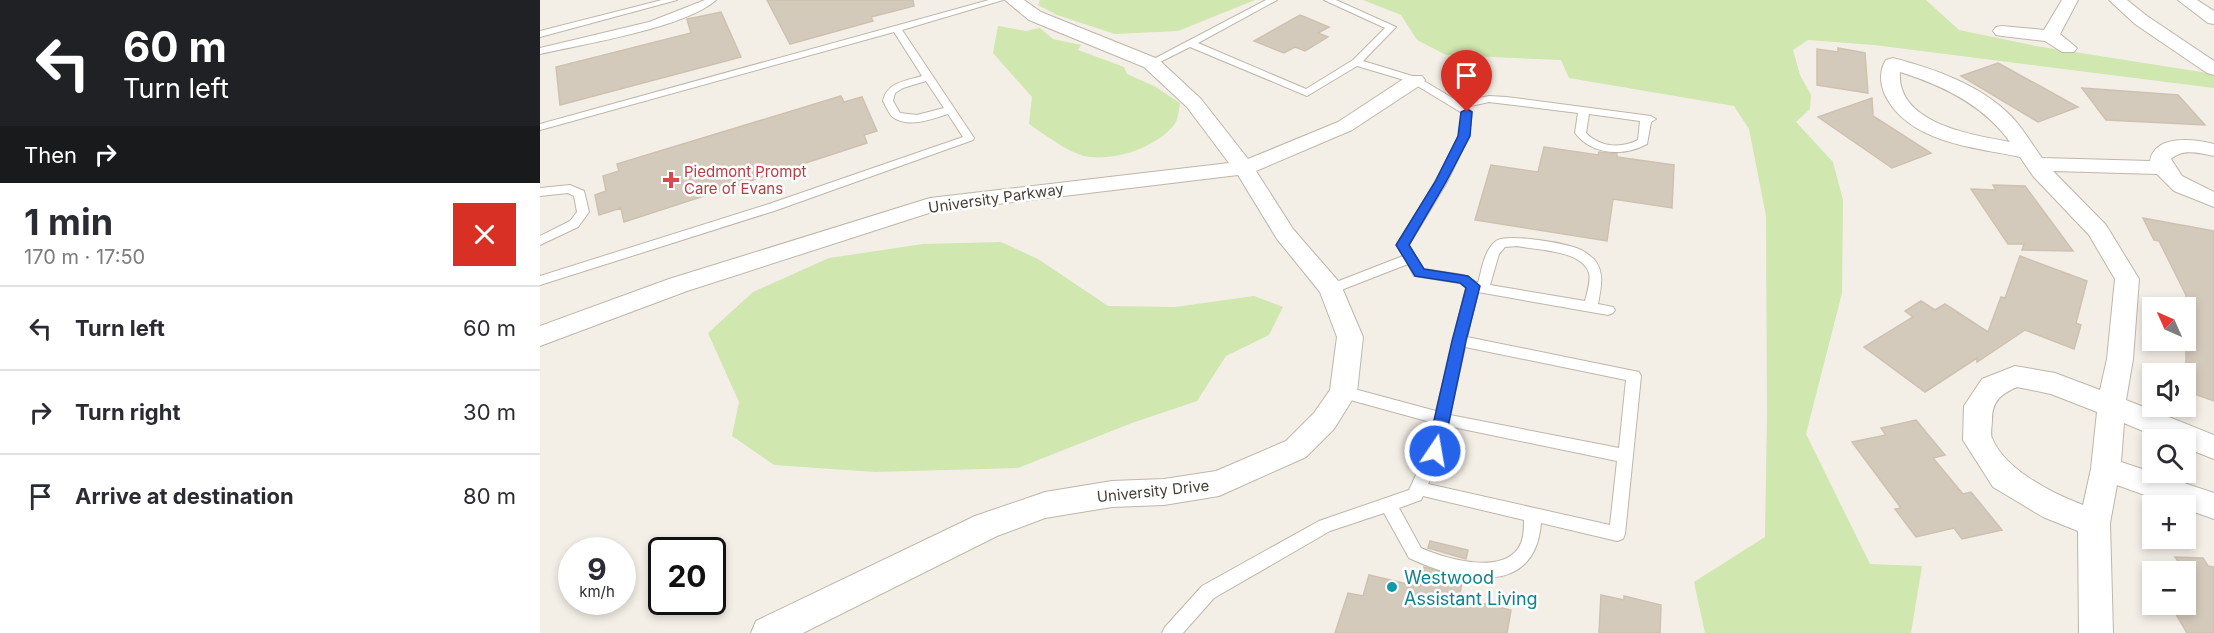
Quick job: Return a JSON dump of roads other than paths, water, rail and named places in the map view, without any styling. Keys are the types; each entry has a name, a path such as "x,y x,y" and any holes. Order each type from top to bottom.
{"street":[{"name":"University Drive","path":"768,633 986,526 1045,505 1112,494 1164,492 1219,483 1296,449 1324,421 1343,392 1350,338 1330,289 1285,234 1244,168 1194,103 1151,63 1035,16 1013,0"},
{"path":"2050,36 2070,0"},
{"path":"2117,0 2141,20 2214,69"},
{"path":"2186,0 2214,19"},
{"path":"2002,31 2050,36 2068,48"},
{"path":"2096,633 2094,523 2106,469 2111,406 2120,359 2127,279 2098,231 2031,158 1999,116 1948,83 1916,70 1893,64 1889,74 1895,98 1910,115 1939,132 2031,158 2163,168"},
{"name":"University Parkway","path":"540,336 678,285 930,205 1244,168 1345,126 1415,80"},
{"path":"2214,150 2186,146 2172,148 2163,152 2160,159 2163,168 2171,178 2214,200"},
{"path":"2094,523 2054,508 2004,478 1977,440 1978,406 1992,386 2015,376 2055,384 2214,447"},
{"path":"2106,469 2214,506"}],"lane":[{"path":"540,34 673,0"},
{"path":"540,51 675,16 712,0"},
{"path":"540,127 999,0"},
{"path":"1151,63 1273,0"},
{"path":"1190,43 1307,93 1356,62 1391,27 1328,0"},
{"path":"540,282 773,207 969,138 897,30"},
{"path":"1356,62 1415,80 1467,112 1464,136 1441,182 1403,245 1419,273 1463,279 1478,287 1608,310"},
{"path":"928,76 899,86 890,92 888,101 896,115 920,118 950,110"},
{"path":"1456,105 1489,99 1506,100 1584,110 1649,119 1643,142 1628,149 1605,148 1592,144 1580,133 1584,110"},
{"path":"540,192 570,189 580,194 583,212 574,224 540,241"},
{"path":"1171,633 1208,592 1325,526 1415,495 1435,451 1459,341 1492,252 1502,243 1517,242 1576,252 1589,262 1596,275 1591,307"},
{"path":"1330,289 1411,258"},
{"path":"1418,488 1617,534 1634,376 1459,341"},
{"path":"1343,392 1442,419 1625,456"},
{"path":"1388,504 1415,553 1472,570 1488,572 1504,569 1515,563 1528,550 1533,514"}],"place":[{"name":"Piedmont Prompt Care of Evans","path":"671,180"},
{"name":"Westwood Assistant Living","path":"1392,587"}]}
